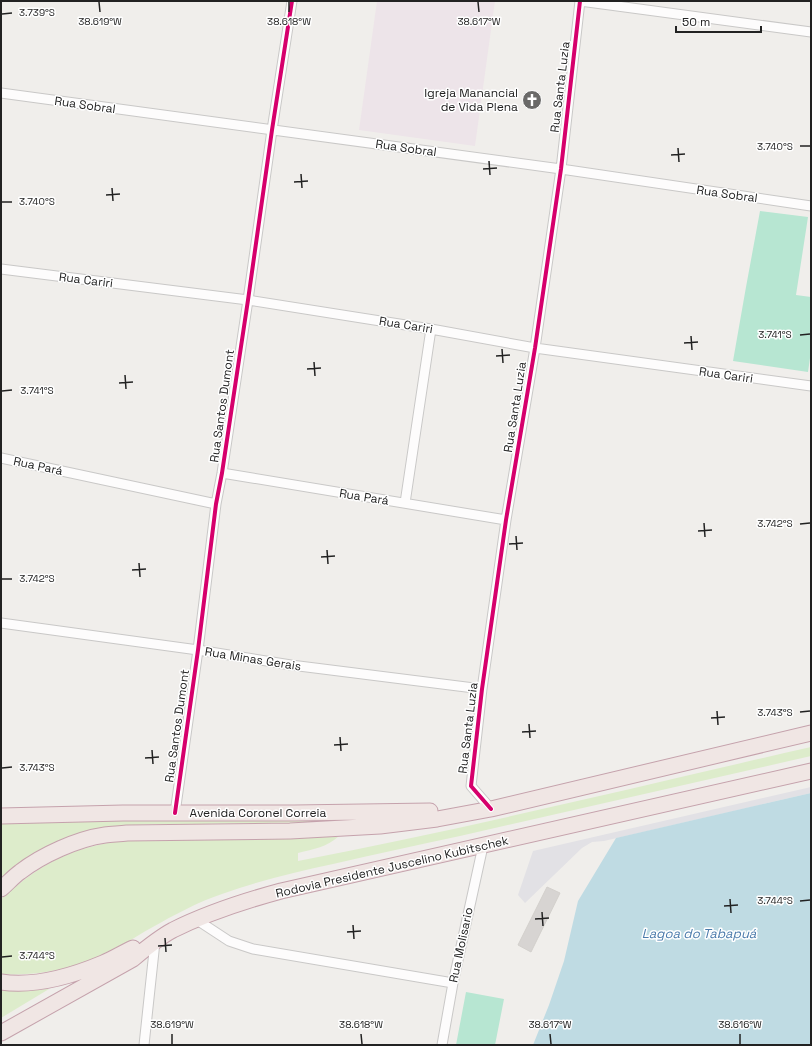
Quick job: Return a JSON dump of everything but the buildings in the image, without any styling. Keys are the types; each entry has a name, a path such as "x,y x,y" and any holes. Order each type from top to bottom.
{"highway":[{"path":"1,889 20,872 43,856 86,839 104,835 127,833 290,831 345,828 437,819 491,809 811,733"},
{"name":"Rodovia Presidente Juscelino Kubitschek","path":"1,1034 132,959 151,944 172,931 254,899 281,891 811,771"},
{"name":"Avenida Coronel Correia","path":"1,816 95,813 294,814 422,812 491,809"},
{"path":"1,982 14,984 50,980 74,974 104,963 135,947 151,944"}],"street":[{"name":"Rua Santos Dumont","path":"175,813 198,650 216,504 222,473 292,1"},
{"path":"580,1 811,32"},
{"name":"Rua Santa Luzia","path":"491,809 471,786 482,689 506,520 535,348 560,169 580,1"},
{"name":"Rua Sobral","path":"1,93 560,169 811,206"},
{"name":"Rua Cariri","path":"1,269 248,300 431,329 535,348 811,386"},
{"path":"406,503 431,329"},
{"name":"Rua Pará","path":"1,458 216,504"},
{"name":"Rua Pará","path":"222,473 506,520"},
{"name":"Rua Minas Gerais","path":"1,623 198,650 291,665 482,689"},
{"name":"Rua Molisario","path":"442,1045 453,983 483,846"},
{"path":"197,920 229,941 253,949 453,983"},
{"path":"144,1045 151,944"}],"shaded area":[{"path":"377,1 495,1 475,146 359,130"},
{"path":"811,787 811,793 604,841 592,842 582,848 525,903 518,895 533,851"}],"green space":[{"path":"760,211 808,217 796,295 811,297 811,351 808,372 733,361"},
{"path":"811,747 811,756 305,870 263,881 213,897 195,905 160,923 114,950 88,961 40,973 1,974 1,899 39,869 71,853 89,847 128,840 339,836 325,845 298,853 298,861 491,821"},
{"path":"107,819 353,819 351,821 314,822 154,824 105,828 73,835 53,843 26,859 1,878 1,823"},
{"path":"49,989 1,1018 1,990"},
{"path":"466,992 504,999 495,1045 456,1045"}],"water":[{"name":"Lagoa do Tabapuá","path":"811,793 811,1045 533,1045 564,961 578,901 616,838"}],"cycle path":[{"path":"175,813 198,650 216,504 222,473 292,1"},
{"path":"491,809 471,786 482,689 506,520 535,348 561,169 580,1"}],"place":[{"name":"Igreja Manancial de Vida Plena","path":"532,100"}]}
